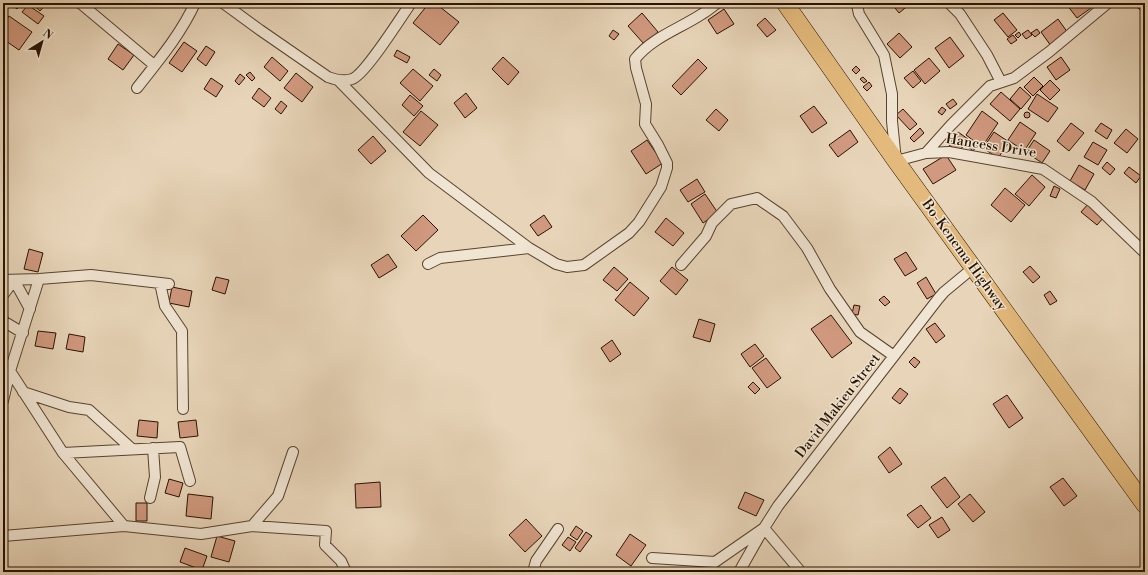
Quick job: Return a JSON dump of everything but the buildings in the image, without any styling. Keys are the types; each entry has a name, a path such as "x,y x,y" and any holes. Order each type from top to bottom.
{"highway":[{"name":"Bo-Kenema Highway","path":"786,3 896,161 1145,504"}],"street":[{"path":"80,3 154,65"},
{"path":"137,88 169,46 189,16 195,3"},
{"path":"223,3 328,77 338,81 345,81 359,76 411,3"},
{"path":"338,81 429,173 529,248 556,264 567,267 584,265 629,233 639,222 661,187 667,168 667,163 646,124 646,104 636,68 635,58 643,50 668,32 702,14 717,3"},
{"path":"949,3 960,14 1001,82"},
{"path":"926,152 990,86 1014,78 1049,52 1108,3"},
{"path":"857,5 859,14 884,55 892,94 892,121 896,161"},
{"name":"Hancess Drive","path":"896,161 926,152 949,152 1043,169 1092,202 1145,253"},
{"path":"681,265 706,236 712,223 731,204 757,198 783,216 807,248 830,289 860,332 894,356"},
{"path":"428,264 440,258 529,248"},
{"name":"David Makieu Street","path":"739,572 778,506 941,295 973,268"},
{"path":"3,280 91,275 165,283 165,306 182,331 183,409"},
{"path":"3,401 10,371 39,279"},
{"path":"3,295 14,280"},
{"path":"14,280 30,309"},
{"path":"3,319 23,333"},
{"path":"10,371 63,453 124,526"},
{"path":"23,392 69,407 89,410 132,449"},
{"path":"63,453 180,447 190,480"},
{"path":"150,498 154,477 153,448"},
{"path":"252,526 278,496 293,452"},
{"path":"3,536 124,526 202,534 252,526 326,531 325,546 341,561 346,572"},
{"path":"652,558 715,562 764,528 801,572"},
{"path":"532,572 536,562 558,529"}]}
